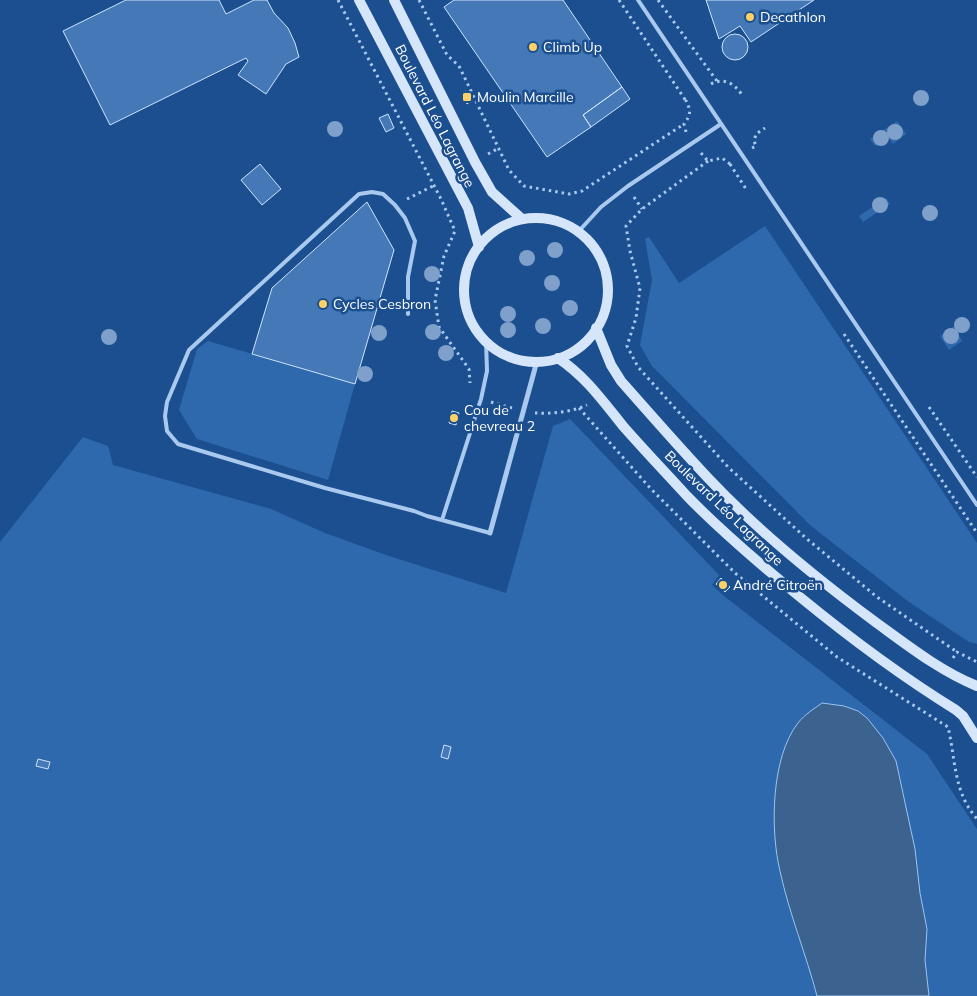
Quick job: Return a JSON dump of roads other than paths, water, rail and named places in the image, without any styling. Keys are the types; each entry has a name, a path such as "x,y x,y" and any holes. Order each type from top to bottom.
{"street":[{"name":"Boulevard Léo Lagrange","path":"359,0 468,208 479,247"},
{"name":"Boulevard Léo Lagrange","path":"394,0 474,162 492,192 522,220"},
{"path":"537,218 566,224 589,241 598,253 606,273 608,287 607,302 603,316 588,339 577,348 558,358 537,361 513,358 498,351 486,341 472,320 466,304 465,295 468,270 479,247 498,229 522,220 537,218"},
{"name":"Boulevard Léo Lagrange","path":"596,328 611,365 621,382 709,479 761,529 846,600 901,641 959,678 977,686"},
{"name":"Boulevard Léo Lagrange","path":"558,358 575,369 587,380 638,443 742,549 836,627 885,663 956,710 963,716 977,738"},
{"path":"490,533 537,361"}],"lane":[{"path":"638,0 977,506"},
{"path":"578,232 601,207 628,186 721,124"},
{"path":"408,314 408,277 415,241 405,218 383,194 372,192 359,194 189,350 182,362 167,402 165,416 168,431 178,444 316,485 490,533"},
{"path":"442,520 481,399 487,371 486,341"}],"place":[{"name":"Decathlon","path":"750,17"},
{"name":"Climb Up","path":"533,47"},
{"name":"Moulin Marcille","path":"467,97"},
{"name":"Cycles Cesbron","path":"323,304"},
{"name":"Cou de chevreau 2","path":"454,418"},
{"name":"André Citroën","path":"723,585"}]}
